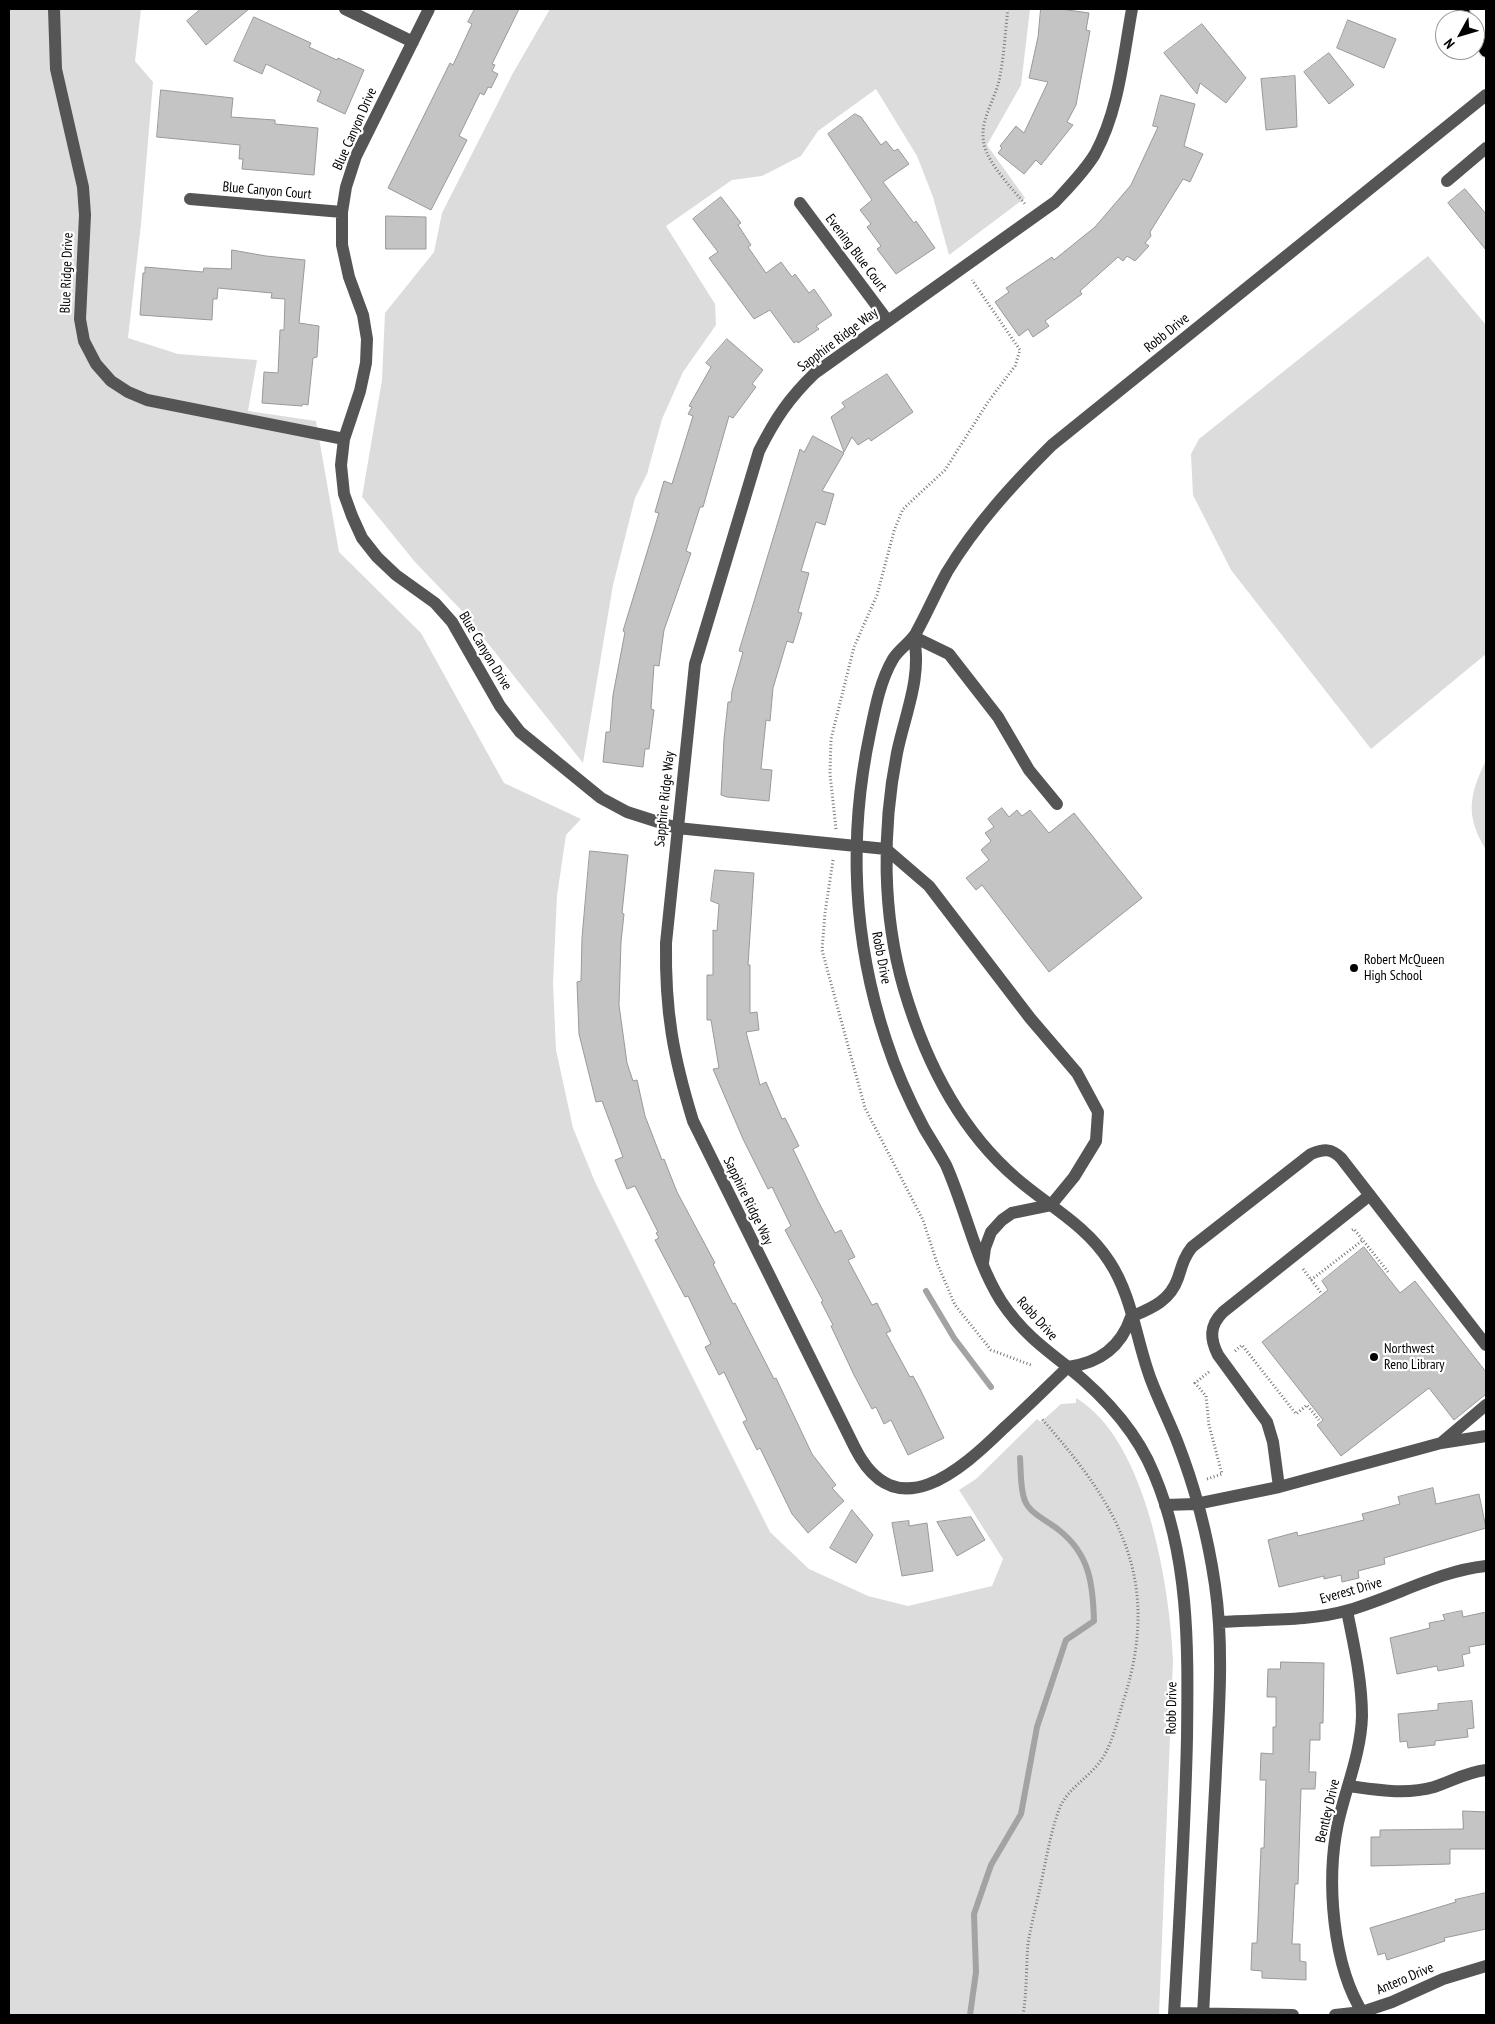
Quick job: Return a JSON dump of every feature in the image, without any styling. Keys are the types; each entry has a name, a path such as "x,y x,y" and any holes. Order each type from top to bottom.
{"street":[{"name":"Blue Ridge Drive","path":"54,9 56,70 83,187 85,216 80,319 84,341 96,364 111,381 128,392 147,400 344,439"},
{"path":"345,9 413,42"},
{"name":"Blue Canyon Drive","path":"429,9 356,156 346,187 342,212 342,245 367,339 366,363 360,391 344,439 341,465 344,494 362,538 377,557 396,575 434,603 452,622 500,706 520,732 602,798 627,812 677,828 886,849"},
{"name":"Sapphire Ridge Way","path":"1068,1367 969,1462 937,1482 908,1489 890,1486 878,1479 865,1466 693,1121 670,1033 666,988 666,943 695,664 759,451 773,422 792,396 815,373 1055,202 1077,179 1094,155 1104,134 1116,99 1132,9"},
{"name":"Robb Drive","path":"1174,2014 1186,1802 1188,1663 1186,1604 1181,1570 1165,1505 1154,1472 1140,1444 1116,1412 1068,1367 1041,1347 1004,1306 983,1266 955,1186 944,1161 910,1100 884,1034 865,963 855,884 856,846 866,754 880,692 894,657 914,637 947,573 970,537 1013,484 1052,445 1486,95"},
{"path":"1447,181 1486,148"},
{"name":"Blue Canyon Court","path":"190,199 342,212"},
{"name":"Evening Blue Court","path":"800,203 888,321"},
{"path":"914,637 950,654 998,717 1029,770 1057,804"},
{"name":"Robb Drive","path":"914,637 918,668 892,780 886,849 889,906 895,953 904,988 931,1062 951,1100 971,1131 1014,1177 1084,1230 1103,1251 1122,1282 1150,1376 1178,1443 1212,1566 1220,1622 1220,1696 1203,2014"},
{"path":"886,849 929,886 1030,1018 1077,1073 1098,1112 1096,1141 1074,1177 1051,1205 1012,1213 1002,1220 991,1232 985,1248 983,1266"},
{"path":"1068,1367 1088,1363 1114,1348 1126,1330 1131,1317 1154,1307 1170,1294 1185,1255 1192,1247 1311,1154 1320,1150 1334,1151 1486,1346"},
{"path":"1279,1487 1274,1442 1267,1422 1218,1355 1212,1343 1212,1326 1223,1312 1370,1195"},
{"path":"1440,1443 1486,1405"},
{"path":"1165,1505 1196,1504 1279,1487 1440,1443 1486,1436"},
{"name":"Everest Drive","path":"1220,1622 1317,1616 1347,1611 1379,1601 1438,1577 1486,1566"},
{"name":"Bentley Drive","path":"1347,1611 1360,1684 1362,1717 1358,1749 1336,1842 1332,1899 1336,1934 1346,1972 1363,2014"},
{"path":"1349,1786 1405,1792 1434,1787 1474,1771 1486,1770"},
{"name":"Antero Drive","path":"1335,2015 1363,2014 1443,1979 1486,1966"},
{"path":"1174,2014 1293,2015"}],"path":[{"path":"1008,9 998,84 985,120 984,146 989,157 1036,215"},
{"path":"1347,1234 1354,1229 1389,1273"},
{"path":"1311,1280 1363,1240"},
{"path":"1295,1275 1310,1263"},
{"path":"1302,1269 1322,1294"},
{"path":"1229,1356 1242,1345 1296,1414 1307,1405 1319,1420"},
{"path":"1206,1479 1222,1474 1209,1425 1206,1396 1195,1383 1210,1371"},
{"path":"1023,2015 1028,1942 1051,1835 1061,1806 1072,1789 1089,1775 1103,1759 1131,1676 1138,1638 1139,1598 1132,1568 1119,1528 1109,1506 1088,1473 1042,1418"}],"shaded area":[{"path":"9,9 141,9 135,61 153,82 141,224 128,338 178,354 257,360 248,411 316,421 339,552 421,633 504,783 581,819 566,835 557,896 553,983 556,1050 573,1128 595,1182 770,1532 809,1569 868,1596 908,1606 992,1586 1003,1559 959,1490 976,1479 1037,1419 1041,1422 1061,1404 1076,1403 1076,1398 1100,1418 1120,1446 1137,1479 1150,1517 1159,1555 1171,1629 1173,1660 1159,2015 9,2015"},
{"path":"550,9 1030,9 1021,85 987,145 1025,198 949,255 933,197 917,156 876,89 818,131 801,156 762,176 732,180 666,226 715,304 716,325 683,372 662,419 647,474 635,498 613,585 583,763 463,612 415,562 362,497 382,380 385,313 434,252 442,213 513,73"},
{"path":"1428,256 1486,325 1486,654 1371,749 1231,570 1193,495 1191,454 1199,439"},
{"path":"1486,760 1486,850 1475,826 1472,816 1472,805 1476,784"}],"building":[{"path":"201,9 249,9 206,45 187,21"},
{"path":"475,9 519,9 492,64 495,65 492,71 498,74 491,88 488,87 484,95 480,93 459,136 467,140 431,210 388,188 450,63 453,65 472,24 468,22"},
{"path":"1041,9 1061,9 1089,13 1086,30 1090,31 1076,105 1067,122 1073,125 1041,165 1036,160 1024,174 998,153 1002,148 1000,146 1016,126 1024,133 1048,82 1029,78 1038,37"},
{"path":"254,17 311,43 309,47 364,70 345,114 317,101 321,91 266,64 262,74 234,61"},
{"path":"1348,20 1396,39 1384,68 1337,48"},
{"path":"1202,24 1246,78 1226,103 1200,83 1197,94 1164,53"},
{"path":"1329,53 1354,85 1329,104 1304,72"},
{"path":"1295,76 1297,127 1266,130 1261,79"},
{"path":"161,90 233,98 231,117 275,120 275,124 318,128 314,175 242,169 243,159 239,159 240,145 157,137"},
{"path":"1161,95 1195,104 1184,146 1203,154 1190,182 1183,179 1150,232 1151,236 1145,243 1149,246 1135,261 1127,256 1123,261 1118,257 1080,291 1082,294 1045,321 1049,326 1033,337 1028,329 1019,336 995,302 1009,292 1006,288 1052,257 1054,260 1095,227 1131,185 1158,127 1153,126"},
{"path":"855,114 861,117 881,145 886,141 894,151 898,149 909,164 883,182 914,223 916,221 935,248 896,274 877,249 881,246 867,227 871,224 860,210 872,200 828,134"},
{"path":"1465,189 1486,214 1486,250 1448,203"},
{"path":"721,197 741,223 738,225 751,245 748,247 766,273 781,262 792,277 795,274 809,293 814,289 832,315 816,326 819,329 798,343 797,341 794,343 770,310 754,319 709,258 718,252 693,219"},
{"path":"386,216 426,217 426,249 386,249"},
{"path":"232,250 305,260 299,323 319,326 317,357 313,358 308,405 262,403 264,372 278,373 280,330 284,330 285,299 271,298 272,293 218,288 217,299 213,299 212,320 140,315 145,267 203,272 204,268 231,269"},
{"path":"727,339 763,370 752,384 756,387 733,418 729,416 703,507 700,507 686,551 691,553 664,630 659,666 654,665 651,709 654,710 649,749 645,749 643,767 603,762 606,732 610,732 613,695 625,632 623,631 659,513 655,512 664,481 672,484 693,416 688,414 692,407 689,406 711,367 706,363"},
{"path":"887,374 913,412 871,441 869,438 858,445 852,437 844,452 831,417 845,407 842,403"},
{"path":"813,436 844,453 822,491 834,494 825,525 816,522 801,571 809,573 798,612 802,613 793,643 787,641 773,688 770,721 766,720 761,769 772,770 769,801 727,797 721,795 724,739 728,702 731,702 732,691 743,652 739,651 800,449 804,452"},
{"path":"1002,808 1009,817 1017,810 1022,816 1030,810 1049,833 1074,813 1142,898 1049,972 982,885 976,890 966,878 989,860 981,850 991,841 985,833 994,827 988,819"},
{"path":"590,851 628,855 622,913 624,914 619,1005 627,1063 633,1081 637,1080 645,1116 662,1160 664,1159 677,1192 715,1263 713,1264 733,1304 735,1303 774,1379 776,1378 812,1454 836,1485 832,1488 844,1501 808,1533 792,1514 760,1448 757,1450 743,1422 747,1420 724,1372 719,1375 705,1347 711,1344 688,1296 685,1297 655,1240 659,1238 656,1233 658,1232 635,1186 627,1189 615,1160 623,1157 602,1101 596,1102 579,1034 577,982 581,981 582,938"},
{"path":"715,870 754,873 748,965 750,965 750,1013 757,1012 759,1030 746,1032 760,1085 766,1082 782,1119 785,1118 799,1146 793,1149 818,1201 835,1233 841,1230 855,1257 848,1260 872,1305 877,1303 891,1331 886,1333 910,1377 913,1376 944,1438 908,1455 891,1420 884,1424 876,1407 872,1409 854,1375 831,1326 833,1325 821,1302 823,1301 785,1230 791,1226 772,1187 768,1189 743,1139 713,1069 719,1068 711,1020 707,1020 707,975 713,975 713,930 717,931 719,904 711,901"},
{"name":"Northwest Reno Library","path":"1364,1247 1400,1293 1415,1281 1486,1372 1486,1394 1454,1420 1429,1388 1341,1456 1317,1425 1323,1420 1262,1342 1328,1290 1322,1281"},
{"path":"1433,1488 1436,1504 1479,1494 1486,1528 1384,1558 1385,1564 1358,1571 1359,1578 1342,1582 1341,1575 1324,1579 1324,1576 1279,1587 1268,1540 1297,1532 1298,1536 1364,1520 1362,1514 1400,1504 1398,1497"},
{"path":"852,1510 873,1535 856,1563 830,1548"},
{"path":"971,1517 985,1540 957,1556 937,1522"},
{"path":"909,1521 909,1526 927,1523 933,1571 902,1576 892,1523"},
{"path":"1462,1611 1463,1617 1486,1612 1486,1644 1469,1647 1470,1653 1462,1655 1464,1666 1438,1671 1437,1666 1397,1674 1390,1638 1430,1628 1429,1623 1445,1620 1443,1615"},
{"path":"1281,1662 1324,1663 1323,1723 1320,1723 1320,1740 1310,1740 1309,1772 1316,1772 1315,1789 1301,1789 1298,1884 1295,1884 1292,1944 1300,1944 1300,1961 1306,1962 1306,1980 1262,1978 1262,1971 1251,1970 1252,1943 1257,1943 1261,1848 1264,1848 1266,1780 1260,1780 1261,1753 1273,1754 1273,1727 1276,1727 1276,1697 1267,1697 1268,1669 1280,1669"},
{"path":"1472,1701 1474,1728 1467,1729 1468,1737 1435,1741 1435,1745 1408,1748 1407,1741 1400,1742 1398,1714 1438,1710 1438,1704"},
{"path":"1463,1811 1486,1812 1486,1849 1450,1849 1450,1864 1371,1866 1371,1837 1380,1837 1380,1830 1463,1829"},
{"path":"1486,1893 1486,1929 1444,1938 1445,1941 1387,1960 1385,1953 1378,1955 1370,1928 1456,1902 1455,1900"}],"waterway":[{"path":"926,1291 954,1338 991,1387"},
{"path":"970,2015 976,1972 974,1914 991,1865 1021,1814 1037,1727 1066,1640 1094,1621 1091,1583 1084,1561 1070,1540 1028,1506 1022,1491 1020,1458"}],"place":[{"name":"Robert McQueen High School","path":"1354,968"},
{"name":"Northwest Reno Library","path":"1374,1357"}]}
